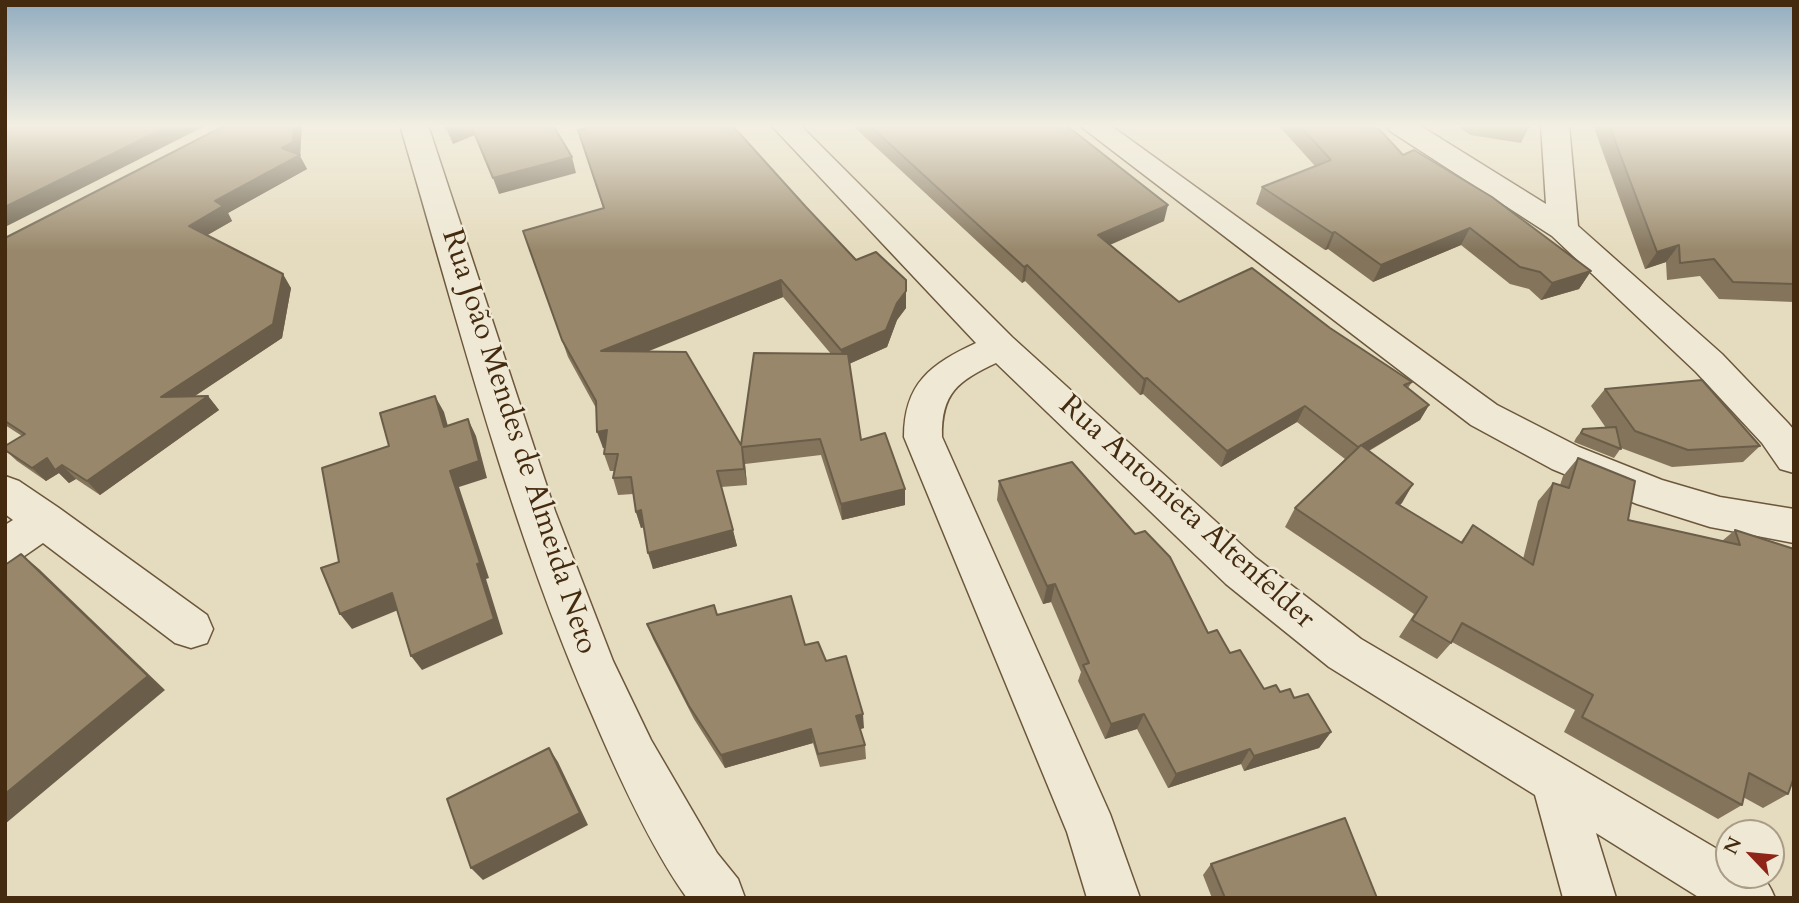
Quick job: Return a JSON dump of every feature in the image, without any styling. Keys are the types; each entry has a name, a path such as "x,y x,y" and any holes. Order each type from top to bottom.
{"street":[{"name":"Rua João Mendes de Almeida Neto","path":"427,167 535,511 592,664 634,756 699,871 719,898"},
{"name":"Rua Antonieta Altenfelder","path":"826,167 1000,346 1241,571 1345,653 1749,898"},
{"path":"1150,167 1484,415 1536,446 1620,483 1698,507 1794,526"},
{"path":"1466,167 1563,229 1709,363 1775,433 1794,458"},
{"path":"1558,167 1563,229"},
{"path":"1000,346 975,358 936,385 924,407 923,437 1092,832 1114,898"},
{"path":"5,492 191,629"},
{"path":"5,547 44,520"},
{"path":"1555,780 1590,898"}],"building":[{"path":"5,167 86,167 5,207"},
{"path":"144,167 278,167 215,201 223,206 189,226 283,274 273,324 161,397 208,396 87,481 62,465 55,470 47,458 32,468 5,450 5,446 25,434 5,421 5,238"},
{"path":"488,167 534,167 493,178"},
{"path":"590,167 770,167 856,260 876,252 906,280 906,291 897,303 886,330 841,350 781,280 601,351 686,352 741,445 754,353 848,354 861,440 885,433 905,489 841,504 820,439 742,447 744,469 717,471 733,530 648,553 641,510 636,512 631,477 613,478 618,454 604,454 607,430 597,432 596,401 562,340 523,231 604,208"},
{"path":"915,167 1120,167 1168,205 1098,235 1179,302 1252,268 1330,328 1412,382 1404,385 1429,405 1358,447 1305,406 1227,451 1147,378 1144,379 1027,265 1024,267"},
{"path":"1313,167 1442,167 1492,197 1591,271 1552,283 1540,272 1520,267 1470,228 1381,265 1335,232 1332,233 1262,187"},
{"path":"1625,167 1794,167 1794,284 1733,282 1714,259 1680,263 1679,245 1657,252"},
{"path":"1702,380 1760,446 1688,450 1635,431 1605,389"},
{"path":"435,396 444,427 468,419 479,461 450,471 480,563 477,564 494,619 411,656 392,593 340,614 321,568 339,562 322,468 389,446 380,413"},
{"path":"1616,427 1621,449 1581,433 1583,429"},
{"path":"1361,445 1413,484 1396,503 1462,543 1473,525 1533,565 1553,483 1569,488 1578,458 1635,481 1628,520 1740,545 1735,530 1794,549 1794,777 1788,794 1749,773 1742,805 1582,717 1593,695 1462,623 1451,643 1412,620 1427,597 1295,508"},
{"path":"1072,462 1135,534 1145,531 1170,557 1208,633 1217,630 1230,653 1240,650 1264,689 1276,685 1280,692 1290,689 1294,698 1308,694 1331,732 1254,756 1250,749 1176,774 1144,714 1111,724 1083,665 1089,663 1055,584 1047,586 999,481"},
{"path":"21,554 148,676 5,794 5,565"},
{"path":"791,596 805,645 818,642 826,661 846,656 863,714 856,716 865,745 818,754 811,729 721,755 689,706 647,624 714,605 717,615"},
{"path":"549,748 580,813 471,868 447,799"},
{"path":"1345,818 1377,898 1225,898 1211,864"}]}
